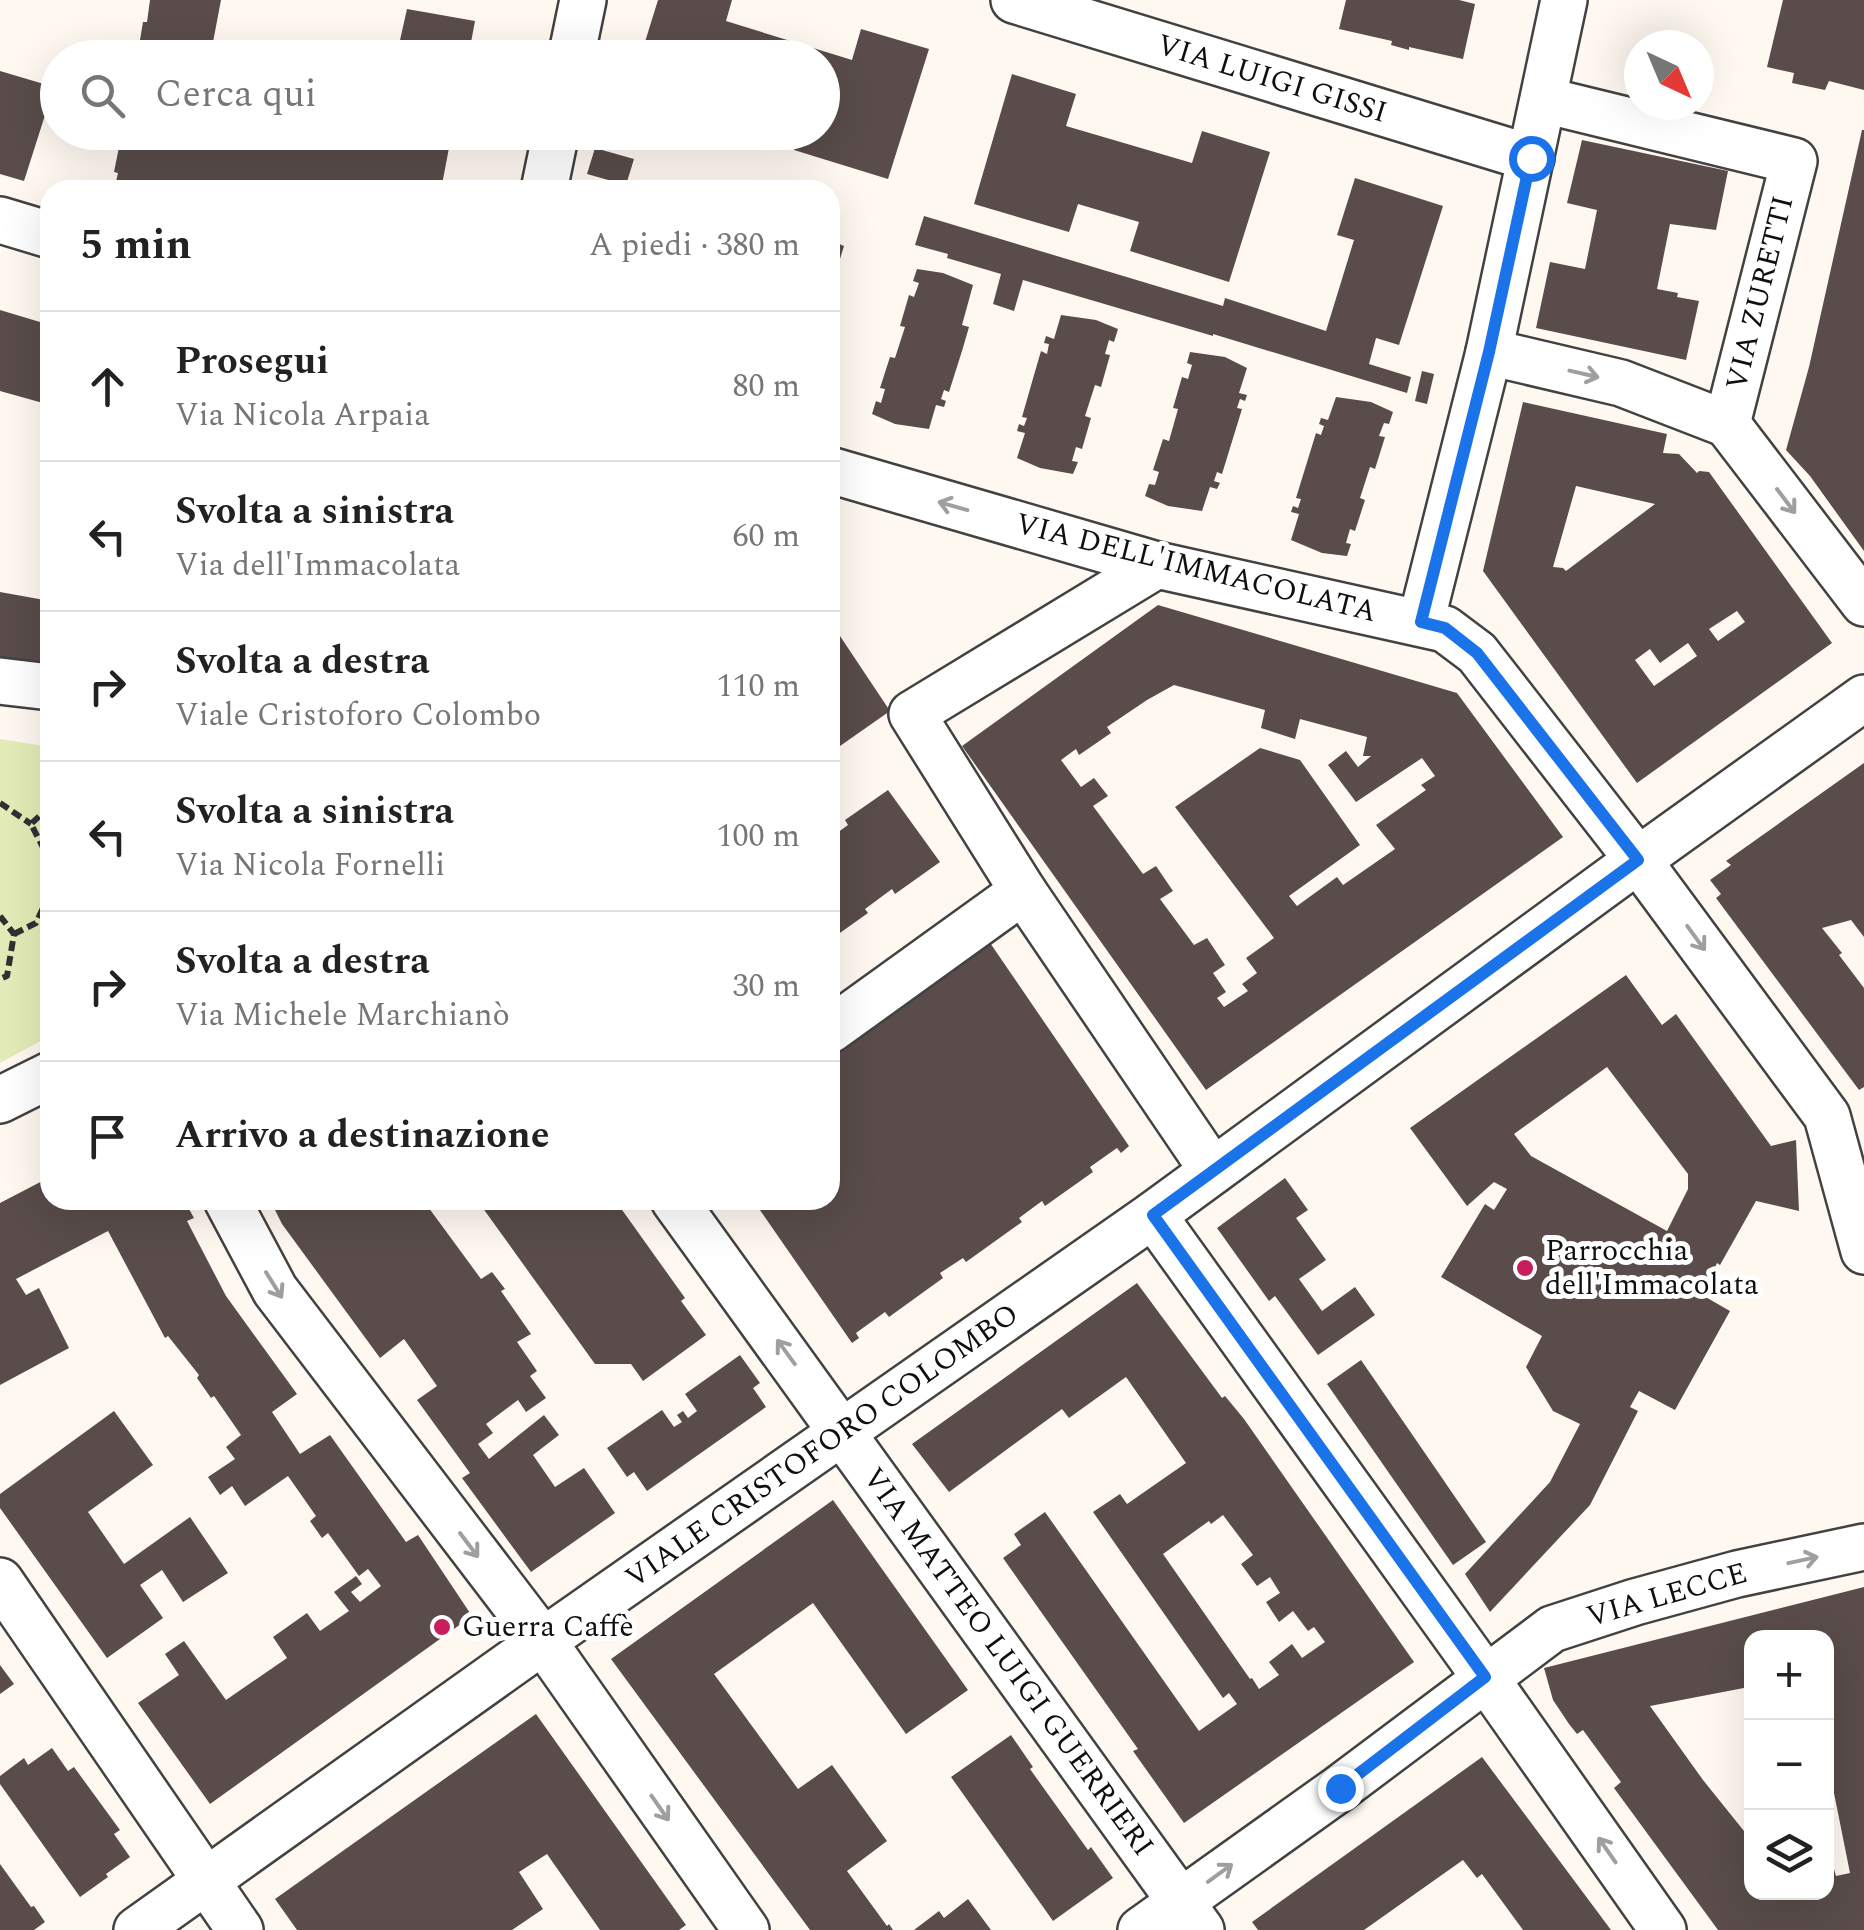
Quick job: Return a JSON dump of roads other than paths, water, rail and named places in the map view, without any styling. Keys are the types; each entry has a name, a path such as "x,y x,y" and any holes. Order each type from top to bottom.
{"street":[{"path":"575,40 583,0"},
{"name":"VIA LUIGI GISSI","path":"1014,0 1531,158"},
{"path":"1421,622 1489,352 1564,0"},
{"name":"VIA ZURETTI","path":"1544,100 1794,162 1727,424"},
{"path":"546,180 552,150"},
{"path":"0,220 40,232"},
{"path":"1489,352 1621,382 1727,424 1864,603"},
{"name":"VIA DELL'IMMACOLATA","path":"840,473 1157,565 1445,628 1477,653 1638,860 1845,1113"},
{"path":"1157,565 912,714 1024,892 1213,1171"},
{"path":"0,681 40,687"},
{"name":"VIALE CRISTOFORO COLOMBO","path":"137,1930 1153,1215 1864,698"},
{"path":"840,1023 1024,892"},
{"path":"0,1100 40,1080"},
{"path":"1845,1113 1864,1252"},
{"path":"232,1210 274,1290 543,1641 746,1930"},
{"name":"VIA MATTEO LUIGI GUERRIERI","path":"681,1210 1191,1916"},
{"path":"1153,1215 1663,1930"},
{"name":"VIA LECCE","path":"1141,1930 1191,1916 1340,1788 1552,1629 1737,1574 1864,1547"},
{"path":"0,1581 240,1930"}],"place":[{"name":"Parrocchia dell'Immacolata","path":"1525,1268"},
{"name":"Guerra Caffè","path":"442,1627"}]}
